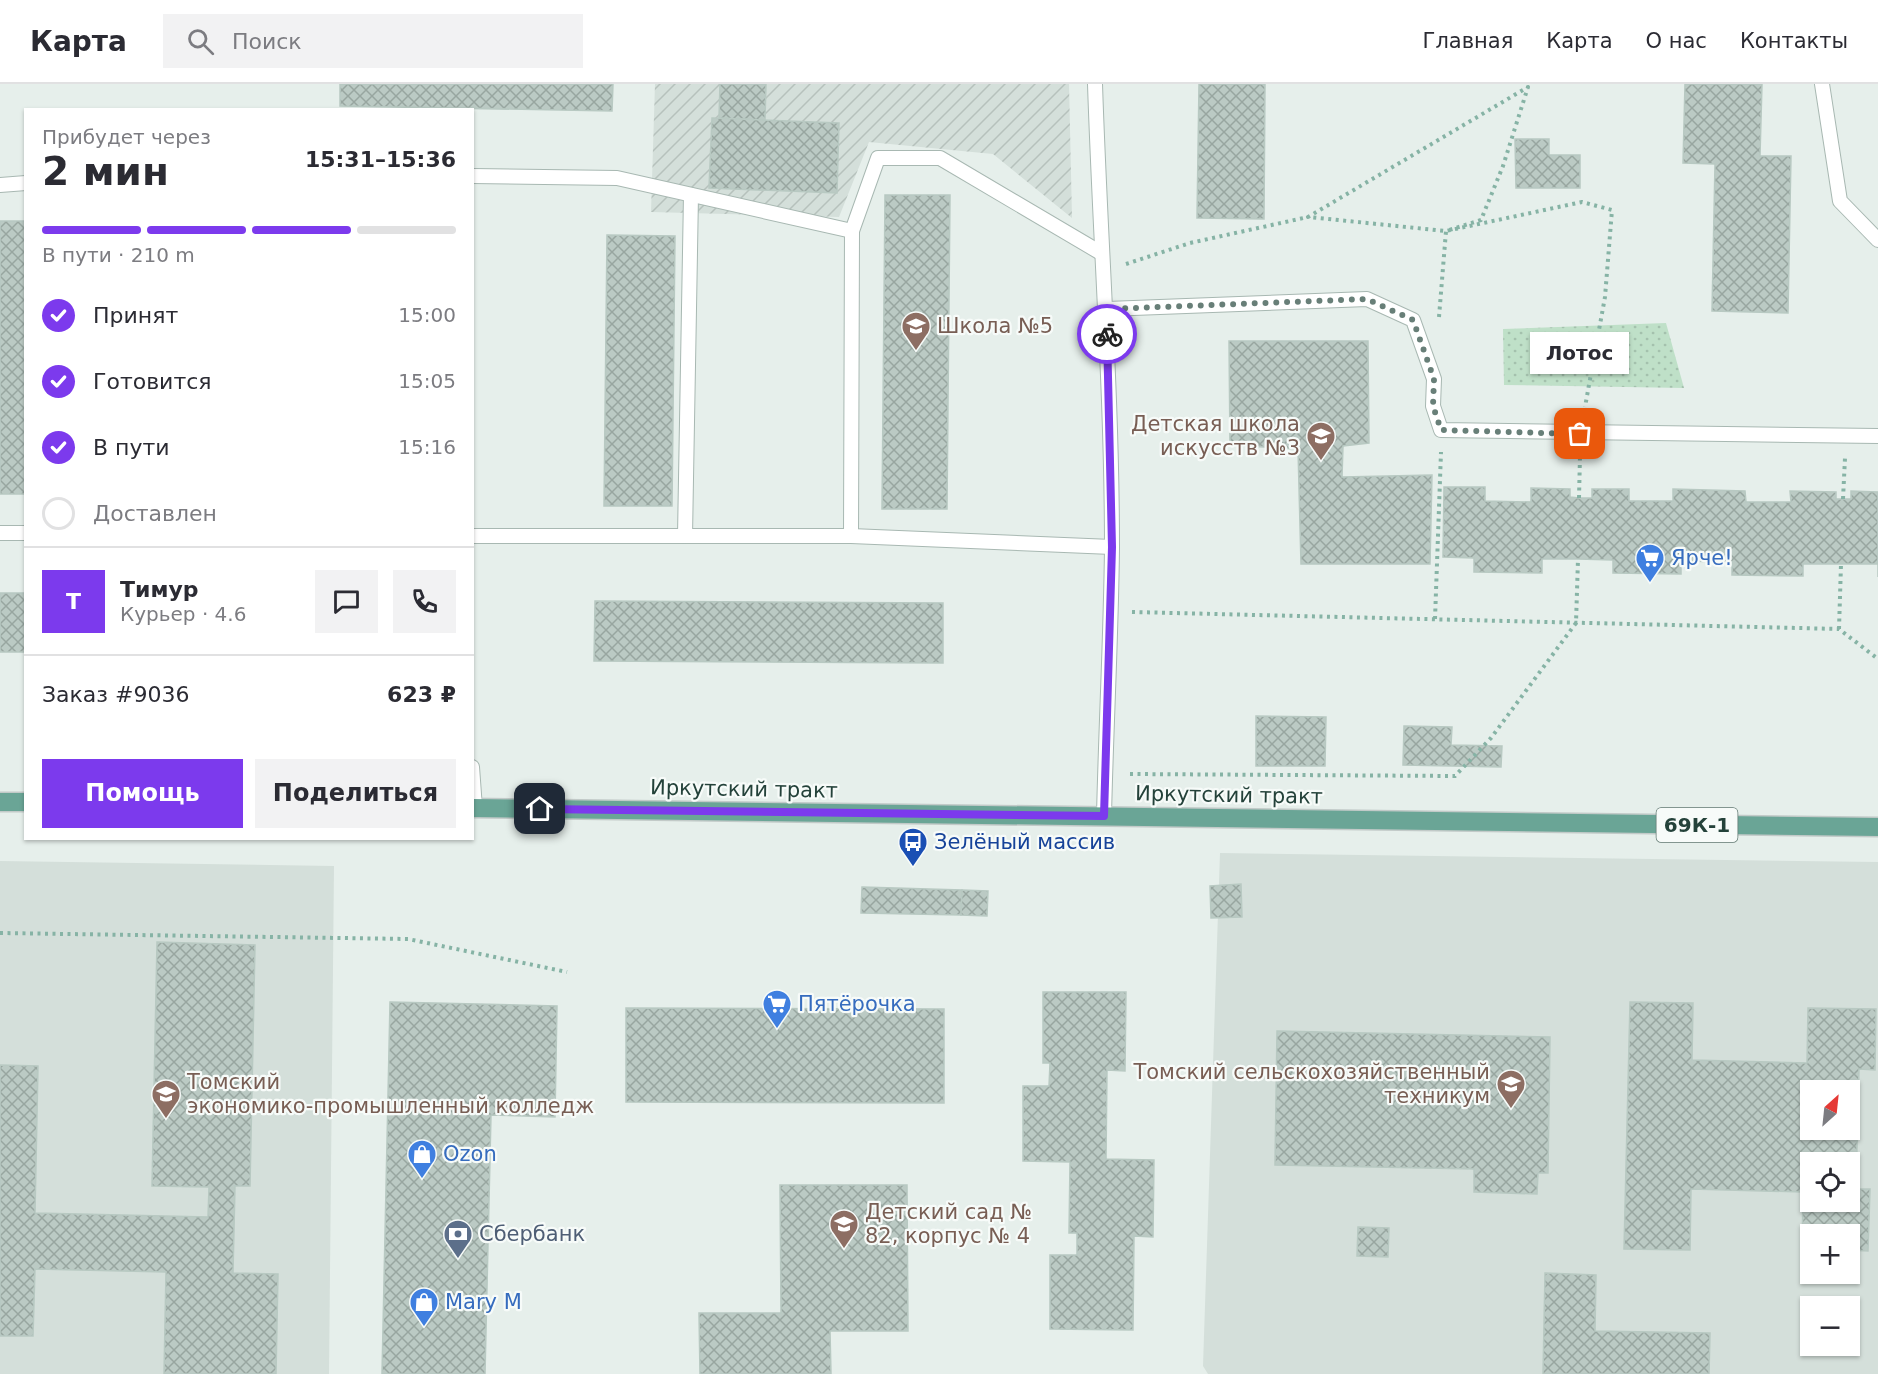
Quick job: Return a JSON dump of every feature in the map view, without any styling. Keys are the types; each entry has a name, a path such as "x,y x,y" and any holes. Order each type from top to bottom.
{"main road":[{"path":"0,802 24,802"},
{"name":"Иркутский тракт","path":"474,808 1878,827"}],"lane":[{"path":"1095,84 1101,253 1107,309 1112,547 1104,816"},
{"path":"1822,84 1840,201 1878,240"},
{"path":"851,536 852,231 878,158 940,158 1101,253"},
{"path":"474,176 617,178 852,231"},
{"path":"0,185 24,183"},
{"path":"685,536 691,195"},
{"path":"1107,309 1367,299 1413,320 1434,379 1433,406 1441,430 1580,434 1878,436"},
{"path":"0,533 24,533"},
{"path":"474,536 851,536 1112,547"}],"path":[{"path":"1103,272 1190,243 1308,217 1528,87 1503,166 1481,220 1446,231"},
{"path":"1308,217 1446,231 1582,202 1612,210 1605,297 1580,434 1579,498"},
{"path":"1438,322 1446,231"},
{"path":"1435,619 1441,430"},
{"path":"1843,499 1846,437"},
{"path":"1105,774 1455,776 1491,738 1576,622 1578,559"},
{"path":"1839,629 1842,564"},
{"path":"1111,611 1839,629 1878,659"},
{"path":"0,933 408,939 567,972"}],"shaded area":[{"path":"655,84 1069,84 1072,218 993,154 869,142 839,217 651,212"},
{"name":"Томский сельскохозяйственный техникум","path":"1220,853 1878,862 1878,1374 1208,1374 1203,1366"},
{"name":"Томский экономико-промышленный колледж","path":"0,861 334,866 329,1374 0,1374"}],"green space":[{"path":"1666,323 1684,388 1504,385 1503,329"}],"building":[{"path":"340,84 613,84 612,111 340,106"},
{"path":"720,84 766,84 765,120 719,118"},
{"path":"1199,84 1265,84 1264,219 1197,218"},
{"path":"1685,84 1762,84 1760,156 1791,156 1788,313 1712,311 1715,164 1683,163"},
{"path":"712,118 839,123 837,193 709,188"},
{"path":"1515,139 1549,139 1549,155 1580,155 1580,188 1516,188"},
{"name":"Школа №5","path":"885,195 950,195 947,509 882,509"},
{"path":"0,221 24,221 24,494 0,494"},
{"path":"607,235 675,236 672,506 604,506"},
{"name":"Детская школа искусств №3","path":"1229,341 1368,341 1369,443 1343,446 1342,477 1432,475 1430,564 1301,564 1298,449 1230,445"},
{"path":"1444,487 1485,487 1485,501 1531,502 1531,488 1570,489 1570,497 1579,498 1592,498 1592,489 1629,489 1629,501 1673,501 1673,489 1745,491 1746,502 1791,502 1790,491 1836,492 1836,499 1851,499 1851,491 1878,492 1878,564 1803,564 1803,576 1732,575 1732,562 1681,561 1681,574 1613,573 1613,560 1542,559 1542,573 1474,572 1474,558 1443,557"},
{"path":"0,593 24,593 24,652 0,652"},
{"path":"595,601 943,603 943,663 594,661"},
{"path":"1256,716 1326,717 1325,766 1256,766"},
{"path":"1404,726 1452,727 1451,745 1502,746 1501,767 1403,765"},
{"path":"1241,884 1242,917 1211,918 1210,886"},
{"path":"862,887 962,890 961,915 861,913"},
{"path":"962,890 988,891 987,916 961,915"},
{"path":"157,942 255,945 250,1186 235,1186 233,1273 278,1274 276,1374 164,1374 166,1272 35,1269 33,1336 0,1336 0,1065 38,1066 35,1213 208,1217 209,1187 152,1186"},
{"path":"1043,992 1126,992 1125,1071 1107,1070 1106,1159 1154,1160 1153,1237 1134,1236 1133,1330 1050,1329 1050,1255 1077,1255 1077,1233 1069,1233 1070,1162 1023,1161 1023,1086 1049,1086 1050,1063 1043,1063"},
{"path":"390,1002 557,1006 555,1117 491,1115 485,1374 382,1374"},
{"path":"1630,1002 1693,1003 1692,1060 1807,1063 1808,1008 1876,1009 1875,1070 1859,1069 1859,1080 1800,1080 1800,1140 1857,1140 1857,1152 1800,1152 1800,1192 1691,1189 1690,1250 1624,1249"},
{"path":"626,1008 944,1009 944,1103 626,1102"},
{"path":"1277,1031 1550,1037 1548,1173 1538,1173 1537,1194 1474,1192 1474,1169 1275,1165"},
{"name":"Детский сад № 82, корпус № 4","path":"780,1185 907,1185 908,1331 830,1331 831,1374 700,1374 699,1313 781,1313"},
{"path":"1860,1189 1870,1189 1868,1251 1860,1251 1860,1224 1802,1224 1803,1212 1860,1212"},
{"path":"1358,1227 1389,1228 1388,1257 1357,1256"},
{"path":"1545,1273 1596,1275 1595,1331 1710,1333 1709,1374 1543,1374"}],"way so far":[{"path":"1107,334 1107,309 1367,299 1413,320 1434,379 1433,406 1441,430 1580,434"}],"place":[{"name":"Школа №5","path":"916,352"},
{"name":"Лотос","path":"1580,434"},
{"name":"Детская школа искусств №3","path":"1321,462"},
{"name":"Ярче!","path":"1650,584"},
{"name":"Зелёный массив","path":"913,868"},
{"name":"Пятёрочка","path":"777,1030"},
{"name":"Томский сельскохозяйственный техникум","path":"1511,1110"},
{"name":"Томский экономико-промышленный колледж","path":"166,1120"},
{"name":"Ozon","path":"422,1180"},
{"name":"Детский сад № 82, корпус № 4","path":"844,1250"},
{"name":"Сбербанк","path":"458,1260"},
{"name":"Mary M","path":"424,1328"}],"route":[{"path":"540,809 1104,816 1112,547 1107,334"}]}
